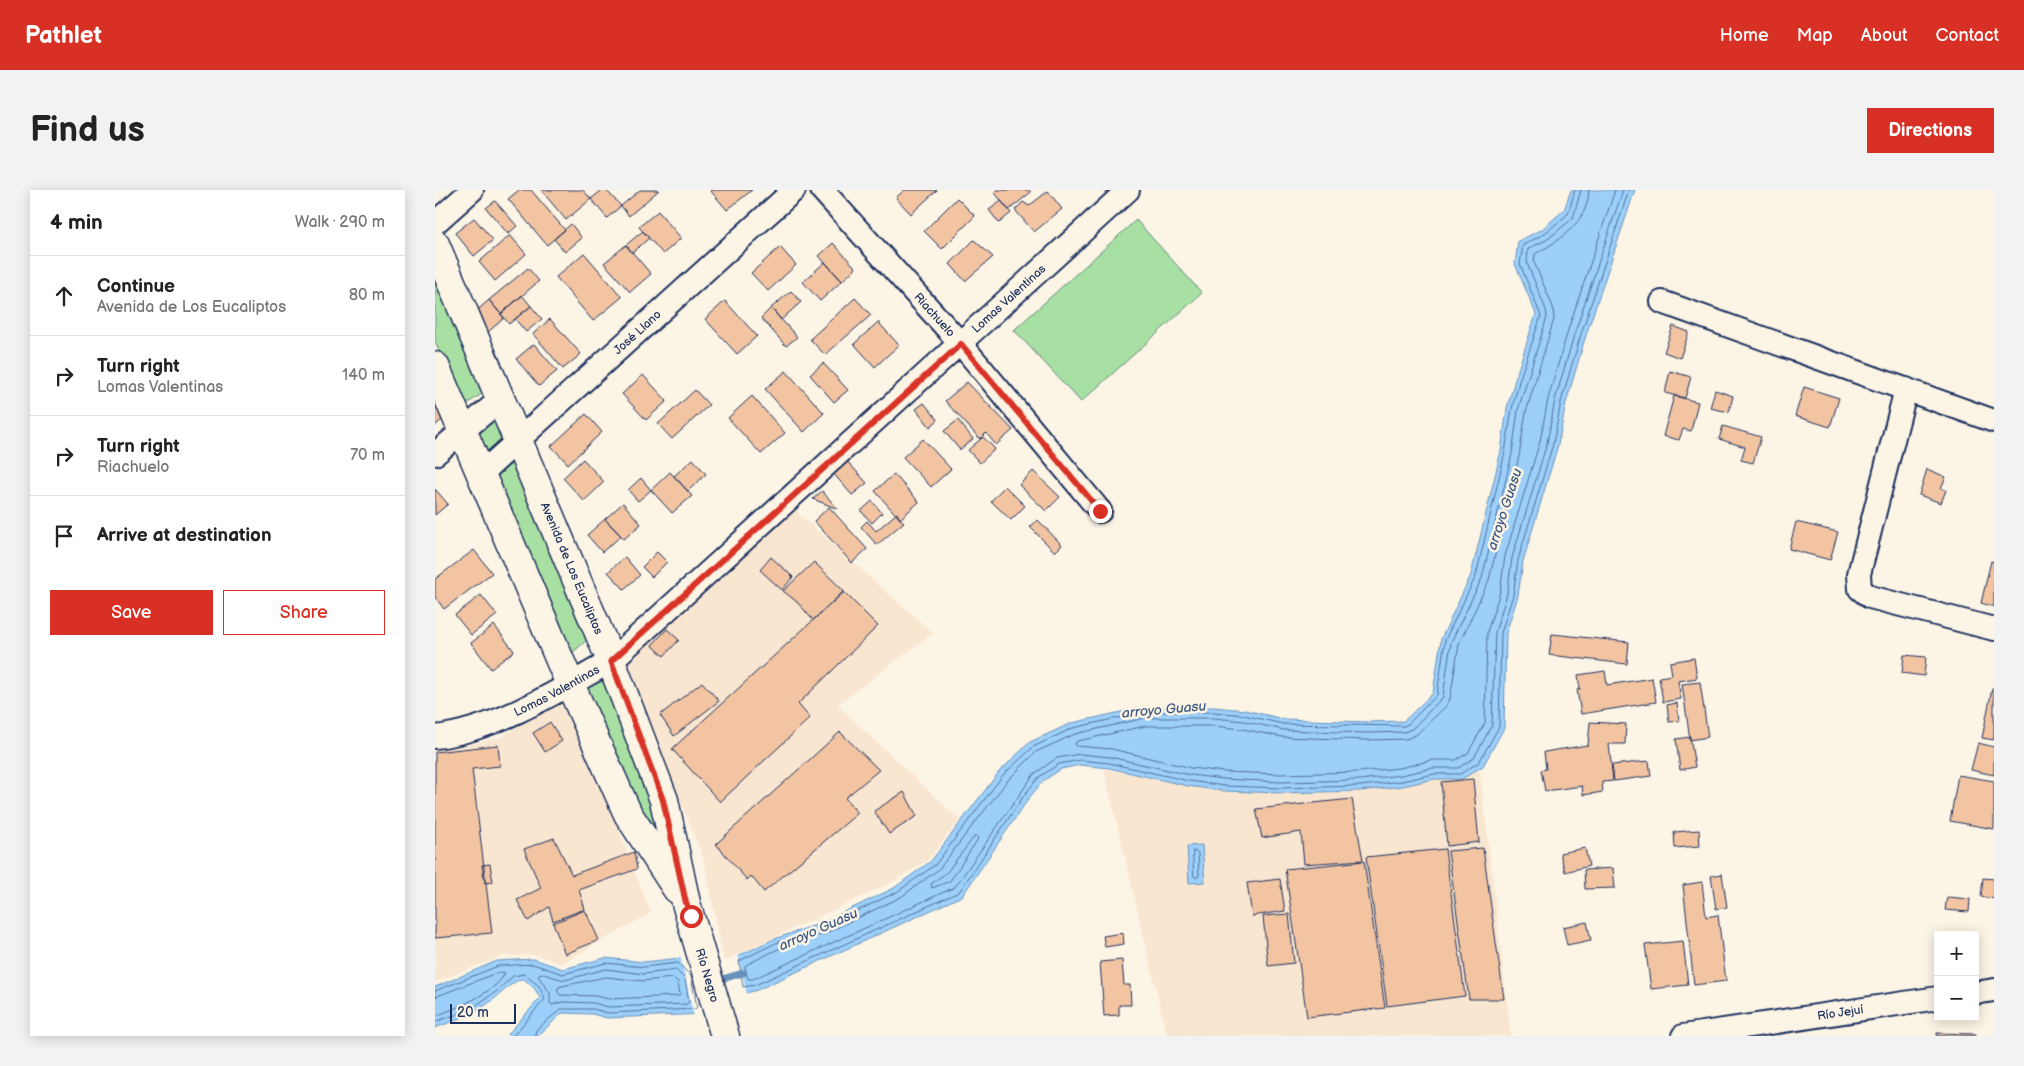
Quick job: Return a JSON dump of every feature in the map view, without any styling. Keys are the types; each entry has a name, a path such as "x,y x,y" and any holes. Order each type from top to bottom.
{"street":[{"path":"435,223 472,190"},
{"name":"José Llano","path":"481,474 793,190"},
{"name":"Riachuelo","path":"822,190 961,344 1100,511"},
{"name":"Lomas Valentinas","path":"435,737 495,722 611,661 1128,190"},
{"name":"Avenida de Los Eucaliptos","path":"435,244 611,661 663,800 688,909"},
{"path":"1662,302 1994,421"},
{"path":"435,366 570,684 628,814 688,909"},
{"path":"1906,389 1859,574 1860,589 1870,597 1994,629"},
{"path":"435,454 501,399"},
{"name":"Río Negro","path":"688,909 724,1028"},
{"path":"1979,992 1994,990"},
{"name":"Río Jejuí","path":"1683,1036 1934,999"}],"shaded area":[{"path":"782,499 933,633 837,705 960,820 927,861 889,884 724,961 704,860 622,656"},
{"path":"554,697 565,700 573,714 651,913 561,964 537,955 502,956 435,982 435,749 463,746 501,737 529,719"},
{"path":"1104,769 1216,791 1281,793 1356,792 1480,771 1511,1036 1167,1036"}],"green space":[{"path":"1136,220 1202,293 1081,402 1014,330"},
{"path":"435,267 483,393 467,404 461,402 435,341"},
{"path":"495,419 504,441 488,452 484,452 477,431"},
{"path":"513,457 588,639 571,654 495,473"},
{"path":"609,680 695,930 584,689"}],"water":[{"path":"1571,190 1635,190 1586,335 1566,403 1558,445 1523,561 1518,596 1506,633 1504,728 1483,766 1462,779 1434,779 1403,786 1360,791 1281,793 1223,791 1188,786 1109,768 1080,765 1061,769 1043,781 1029,798 962,896 757,990 739,995 732,959 774,939 819,924 894,888 931,861 999,772 1030,742 1072,723 1143,707 1214,707 1245,710 1283,719 1368,722 1404,721 1433,693 1441,639 1471,575 1501,451 1507,408 1536,314 1515,264 1518,241 1541,230 1564,210"},
{"path":"1202,845 1205,882 1189,883 1187,846"},
{"path":"605,958 644,962 681,958 695,973 704,1014 607,1018 592,1014 562,1013 538,1036 509,1036 508,1034 540,998 535,989 524,979 514,982 478,1010 435,1028 435,987 497,961 534,959 563,969"}],"pier":[{"path":"738,954 747,995 739,997 729,959"},
{"path":"680,955 697,971 706,1016 704,1017 694,1017"}],"building":[{"path":"519,190 531,190 565,230 547,245 508,199"},
{"path":"541,190 583,190 591,199 566,220"},
{"path":"602,190 606,190 621,206 607,218 591,199"},
{"path":"640,190 659,190 629,216 621,206"},
{"path":"710,190 752,190 727,210"},
{"path":"904,190 937,190 911,214 896,198"},
{"path":"996,190 1029,190 1031,192 1009,210 994,192"},
{"path":"1048,191 1062,209 1034,232 1015,210 1023,202 1029,206"},
{"path":"957,198 975,216 942,249 924,231"},
{"path":"495,201 517,226 508,234 486,208"},
{"path":"1001,201 1011,213 999,223 989,210"},
{"path":"658,211 681,238 663,254 639,227"},
{"path":"474,218 493,240 474,256 455,233"},
{"path":"571,224 582,238 565,252 554,239"},
{"path":"643,231 649,238 632,253 626,245"},
{"path":"510,235 526,254 495,281 479,262"},
{"path":"974,240 993,257 965,281 950,264"},
{"path":"833,243 856,268 842,281 819,256"},
{"path":"626,245 651,274 630,292 604,263"},
{"path":"780,247 796,265 768,291 751,273"},
{"path":"584,253 622,297 593,321 556,277"},
{"path":"825,262 842,281 820,301 803,282"},
{"path":"528,268 539,281 501,314 489,300"},
{"path":"791,291 801,302 781,320 771,308"},
{"path":"522,295 531,306 509,324 501,314"},
{"path":"855,298 871,315 825,355 810,339"},
{"path":"489,300 504,318 488,332 473,314"},
{"path":"725,301 757,336 737,354 705,319"},
{"path":"531,306 542,319 526,332 515,319"},
{"path":"771,308 797,337 786,346 761,318"},
{"path":"550,319 581,354 563,369 533,334"},
{"path":"878,322 899,345 875,367 854,344"},
{"path":"1673,326 1689,332 1680,358 1664,352"},
{"path":"534,344 557,371 539,386 516,359"},
{"path":"823,363 848,390 834,402 810,375"},
{"path":"786,371 824,413 804,432 765,389"},
{"path":"1670,371 1691,377 1685,398 1665,393"},
{"path":"643,375 667,401 646,420 622,394"},
{"path":"967,382 1013,430 996,445 986,433 980,439 945,401"},
{"path":"1804,387 1839,398 1830,427 1795,416"},
{"path":"695,390 709,405 672,439 658,424"},
{"path":"1715,390 1733,396 1729,412 1710,408"},
{"path":"435,395 446,416 435,426"},
{"path":"752,396 785,433 761,454 728,418"},
{"path":"1674,396 1698,402 1691,431 1683,429 1679,440 1663,436"},
{"path":"924,403 938,420 930,427 916,409"},
{"path":"586,414 602,432 568,464 551,446"},
{"path":"958,420 973,439 960,450 944,431"},
{"path":"1723,426 1761,437 1753,463 1741,460 1745,447 1719,439"},
{"path":"983,437 995,449 980,463 968,450"},
{"path":"923,439 951,469 931,487 903,457"},
{"path":"583,459 604,482 584,501 563,478"},
{"path":"693,459 706,474 688,491 674,476"},
{"path":"846,460 867,483 852,495 832,472"},
{"path":"1927,469 1946,477 1941,488 1946,490 1941,503 1919,495"},
{"path":"1033,471 1060,497 1046,511 1019,485"},
{"path":"670,472 692,496 672,513 651,490"},
{"path":"894,474 919,502 900,519 875,491"},
{"path":"641,478 651,490 638,501 628,490"},
{"path":"1005,486 1025,506 1011,520 991,501"},
{"path":"435,489 448,504 435,515"},
{"path":"822,491 838,509 813,499"},
{"path":"872,501 882,513 872,523 861,511"},
{"path":"623,503 641,524 624,539 605,519"},
{"path":"829,507 867,549 852,563 814,521"},
{"path":"897,513 904,522 877,545 861,527 867,521 876,531"},
{"path":"605,519 621,536 602,552 587,535"},
{"path":"1038,520 1062,545 1055,552 1030,527"},
{"path":"1796,522 1838,532 1830,560 1789,549"},
{"path":"474,550 492,573 444,609 435,597 435,579"},
{"path":"657,552 667,562 652,577 642,567"},
{"path":"625,557 640,575 624,589 608,572"},
{"path":"771,557 793,577 782,590 760,570"},
{"path":"1991,561 1994,562 1994,607 1981,603"},
{"path":"814,562 844,591 813,620 797,602 783,591"},
{"path":"844,592 878,626 798,704 810,718 720,802 672,749"},
{"path":"481,595 497,615 471,635 455,615"},
{"path":"494,625 514,651 491,669 471,643"},
{"path":"667,629 679,640 664,656 652,645"},
{"path":"1552,634 1629,642 1627,664 1549,655"},
{"path":"1904,655 1926,657 1924,676 1902,673"},
{"path":"1694,658 1697,678 1678,681 1681,699 1663,702 1659,677 1672,675 1670,662"},
{"path":"1605,671 1607,685 1652,678 1656,702 1581,714 1577,690 1580,689 1578,675"},
{"path":"702,682 719,701 674,736 660,715"},
{"path":"1700,682 1708,737 1690,740 1682,684"},
{"path":"1992,689 1994,689 1994,740 1982,738"},
{"path":"1677,703 1679,721 1669,722 1667,705"},
{"path":"550,722 562,741 545,752 533,733"},
{"path":"1590,722 1626,724 1625,744 1609,744 1613,781 1602,782 1603,792 1583,795 1582,786 1545,791 1541,770 1546,769 1544,752 1588,745"},
{"path":"840,732 879,770 845,798 858,813 764,892 751,876 747,880 716,844"},
{"path":"1690,737 1695,767 1680,770 1676,739"},
{"path":"1978,743 1994,747 1994,775 1971,770"},
{"path":"498,745 500,766 472,769 492,933 435,938 435,752"},
{"path":"1649,761 1651,776 1614,781 1612,765"},
{"path":"1958,775 1994,781 1994,829 1950,821"},
{"path":"1473,779 1479,842 1447,846 1441,782"},
{"path":"904,792 917,816 889,834 874,811"},
{"path":"1352,799 1363,860 1304,864 1301,832 1262,838 1256,809"},
{"path":"1699,830 1700,846 1675,848 1674,832"},
{"path":"554,838 572,875 634,852 637,869 579,890 585,909 553,921 549,907 528,921 517,900 541,888 524,849"},
{"path":"1483,848 1504,999 1469,999 1448,851"},
{"path":"1585,848 1589,866 1565,872 1560,853"},
{"path":"1445,849 1465,996 1387,1006 1366,857"},
{"path":"1364,861 1385,1008 1307,1017 1285,869"},
{"path":"490,864 493,882 485,883 482,865"},
{"path":"1613,868 1615,888 1585,889 1584,870"},
{"path":"1722,874 1727,907 1716,909 1711,876"},
{"path":"1983,878 1994,879 1994,899 1981,897"},
{"path":"1280,879 1285,911 1252,916 1247,883"},
{"path":"1702,882 1706,917 1718,915 1726,981 1694,985 1683,885"},
{"path":"1947,897 1970,899 1969,912 1945,910"},
{"path":"585,910 599,940 565,954 553,923"},
{"path":"1289,914 1294,963 1268,966 1263,916"},
{"path":"1587,922 1591,940 1567,945 1563,927"},
{"path":"1123,933 1124,944 1105,947 1103,936"},
{"path":"1683,941 1688,985 1651,989 1645,945"},
{"path":"1122,960 1124,985 1130,985 1131,1005 1119,1005 1119,1015 1104,1016 1100,962"},
{"path":"1937,1033 1976,1034 1976,1036 1937,1036"}],"waterway":[{"name":"arroyo Guasu","path":"715,981 743,973"}],"route":[{"path":"691,916 686,903 663,800 611,661 961,344 1100,511"}]}
